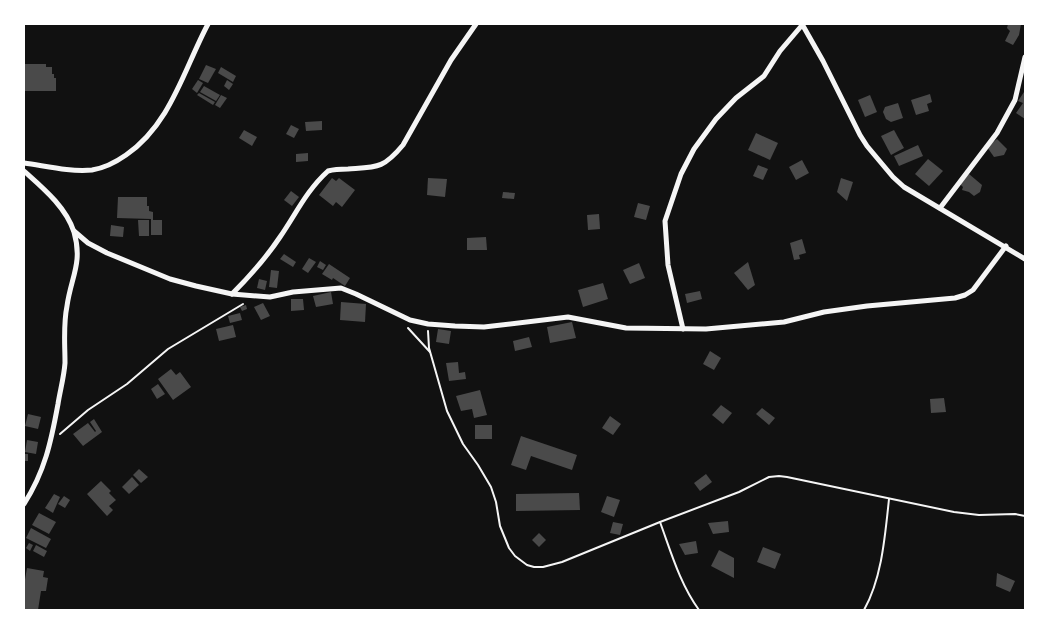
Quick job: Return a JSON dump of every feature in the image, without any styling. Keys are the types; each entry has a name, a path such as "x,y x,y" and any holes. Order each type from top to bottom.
{"street":[{"path":"24,163 66,169 92,170 105,167 130,152 147,137 164,115 208,24"},
{"path":"232,294 260,264 280,237 305,196 328,171 375,167 384,164 393,157 414,128 451,60 476,24"},
{"path":"683,329 668,265 665,221 681,174 694,149 716,119 736,98 764,76 780,51 803,24 867,146 893,177 904,187 1025,259"},
{"path":"940,208 997,134 1015,100 1025,57"},
{"path":"24,171 49,194 62,210 74,231 78,261 66,307 64,365 51,442 36,484 24,504"},
{"path":"74,231 94,246 170,279 232,294 270,297 293,292 341,288 410,320 428,324 484,326 568,317 626,328 659,330 756,326 784,322 824,312 911,301 955,298 965,295 972,290 1006,246"}],"path":[{"path":"51,442 88,410 127,384 168,349 202,327 240,307 250,296"},
{"path":"397,314 431,354"},
{"path":"428,324 428,342 447,412 463,444 490,486 496,502 500,526 509,548 522,562 534,567 557,564 739,492 773,476 800,479 888,500 954,512 979,515 1015,514 1025,516"},
{"path":"864,610 868,603 883,554 888,500"},
{"path":"660,522 679,574 692,600 700,610"}],"building":[{"path":"1008,24 1021,24 1019,35 1013,45 1005,41 1010,31 1007,28"},
{"path":"24,64 46,64 46,67 52,67 52,74 56,78 56,91 24,91"},
{"path":"206,65 216,69 208,83 199,79"},
{"path":"221,67 236,76 233,82 218,73"},
{"path":"198,80 203,83 197,93 192,89"},
{"path":"227,80 233,84 229,90 224,86"},
{"path":"204,86 220,95 216,101 200,92"},
{"path":"1024,92 1025,119 1016,113 1023,103 1018,101"},
{"path":"199,93 215,102 213,105 197,95"},
{"path":"930,94 932,102 927,104 929,111 916,115 911,100"},
{"path":"221,95 227,98 220,108 215,105"},
{"path":"870,95 877,112 865,117 858,100"},
{"path":"898,103 903,118 891,122 886,119 883,112 885,107"},
{"path":"322,121 322,130 306,131 305,122"},
{"path":"291,125 299,129 294,138 286,134"},
{"path":"244,130 257,137 252,146 239,138"},
{"path":"894,130 904,148 891,155 881,136"},
{"path":"756,133 778,143 770,160 748,150"},
{"path":"997,139 1007,149 1004,155 994,157 987,147"},
{"path":"918,145 923,156 899,166 894,156"},
{"path":"308,153 308,161 296,162 296,154"},
{"path":"928,159 943,171 929,186 915,174"},
{"path":"802,160 809,173 796,180 789,167"},
{"path":"758,165 768,169 763,180 753,176"},
{"path":"969,174 982,185 980,192 974,196 962,190 963,187 960,184"},
{"path":"332,178 336,181 339,178 355,190 342,207 336,202 333,206 319,195"},
{"path":"428,178 447,179 445,197 427,195"},
{"path":"841,178 853,182 847,201 837,192"},
{"path":"291,191 299,197 292,206 284,200"},
{"path":"503,192 515,193 514,199 502,198"},
{"path":"118,197 147,197 147,206 149,206 149,211 153,212 153,220 162,220 162,235 151,235 151,219 117,218"},
{"path":"638,203 650,206 646,220 634,217"},
{"path":"599,214 600,229 588,230 587,215"},
{"path":"138,220 149,220 149,236 139,236"},
{"path":"111,225 124,227 123,237 110,236"},
{"path":"486,237 487,250 467,250 467,238"},
{"path":"802,239 806,253 799,255 800,259 794,260 790,243"},
{"path":"284,254 296,262 293,267 280,259"},
{"path":"309,258 316,262 308,273 302,269"},
{"path":"320,261 326,265 323,270 317,267"},
{"path":"748,262 755,285 748,290 734,273"},
{"path":"639,263 645,278 630,284 623,270"},
{"path":"329,264 350,278 345,286 333,278 332,280 322,274"},
{"path":"271,270 279,271 277,288 269,287"},
{"path":"259,279 267,281 265,290 257,288"},
{"path":"603,283 608,299 583,307 578,290"},
{"path":"700,291 702,299 687,303 685,294"},
{"path":"331,292 333,304 316,307 313,296"},
{"path":"291,299 303,299 304,310 291,311"},
{"path":"341,302 366,304 365,322 340,320"},
{"path":"263,303 270,316 261,320 254,307"},
{"path":"246,305 247,309 242,311 240,307"},
{"path":"240,313 242,320 230,323 228,316"},
{"path":"572,322 576,338 550,343 547,327"},
{"path":"233,325 236,337 219,341 216,329"},
{"path":"438,329 451,331 449,344 436,342"},
{"path":"529,337 532,347 515,351 513,341"},
{"path":"710,351 721,358 714,370 703,364"},
{"path":"458,362 459,373 465,372 466,379 449,381 446,363"},
{"path":"171,369 176,375 180,372 191,387 173,400 158,379"},
{"path":"158,384 165,394 157,399 151,389"},
{"path":"480,390 487,415 474,418 472,409 461,411 456,396"},
{"path":"944,398 946,412 931,413 930,399"},
{"path":"721,405 732,413 723,424 712,415"},
{"path":"762,408 775,418 769,425 756,414"},
{"path":"28,414 41,417 38,429 25,426"},
{"path":"610,416 621,424 613,435 602,428"},
{"path":"94,419 102,432 83,446 73,434 88,423 95,432 90,422"},
{"path":"475,425 492,425 492,439 475,439"},
{"path":"521,436 577,455 572,470 531,456 526,470 511,465"},
{"path":"27,440 38,442 36,454 25,452"},
{"path":"24,454 28,454 28,461 24,461"},
{"path":"139,469 148,477 141,483 133,475"},
{"path":"706,474 712,482 700,491 694,483"},
{"path":"132,477 139,485 129,494 122,487"},
{"path":"101,481 111,491 109,493 116,500 109,506 113,510 107,516 87,494"},
{"path":"579,493 580,510 516,511 516,494"},
{"path":"54,494 60,497 53,513 45,508"},
{"path":"64,496 70,500 65,508 58,504"},
{"path":"607,496 620,500 614,517 601,512"},
{"path":"39,513 56,522 49,534 32,525"},
{"path":"728,521 729,532 713,534 708,523"},
{"path":"613,522 623,524 620,535 610,533"},
{"path":"31,528 51,539 46,548 26,538"},
{"path":"539,533 546,540 539,547 532,540"},
{"path":"696,541 698,553 685,555 679,544"},
{"path":"29,543 33,545 30,551 26,548"},
{"path":"36,545 47,551 44,557 33,551"},
{"path":"763,547 781,554 775,569 757,562"},
{"path":"719,550 734,558 734,578 711,566"},
{"path":"27,568 44,571 43,577 48,578 46,591 41,591 38,610 24,610 24,585"},
{"path":"997,573 1015,581 1010,592 996,586"}]}
